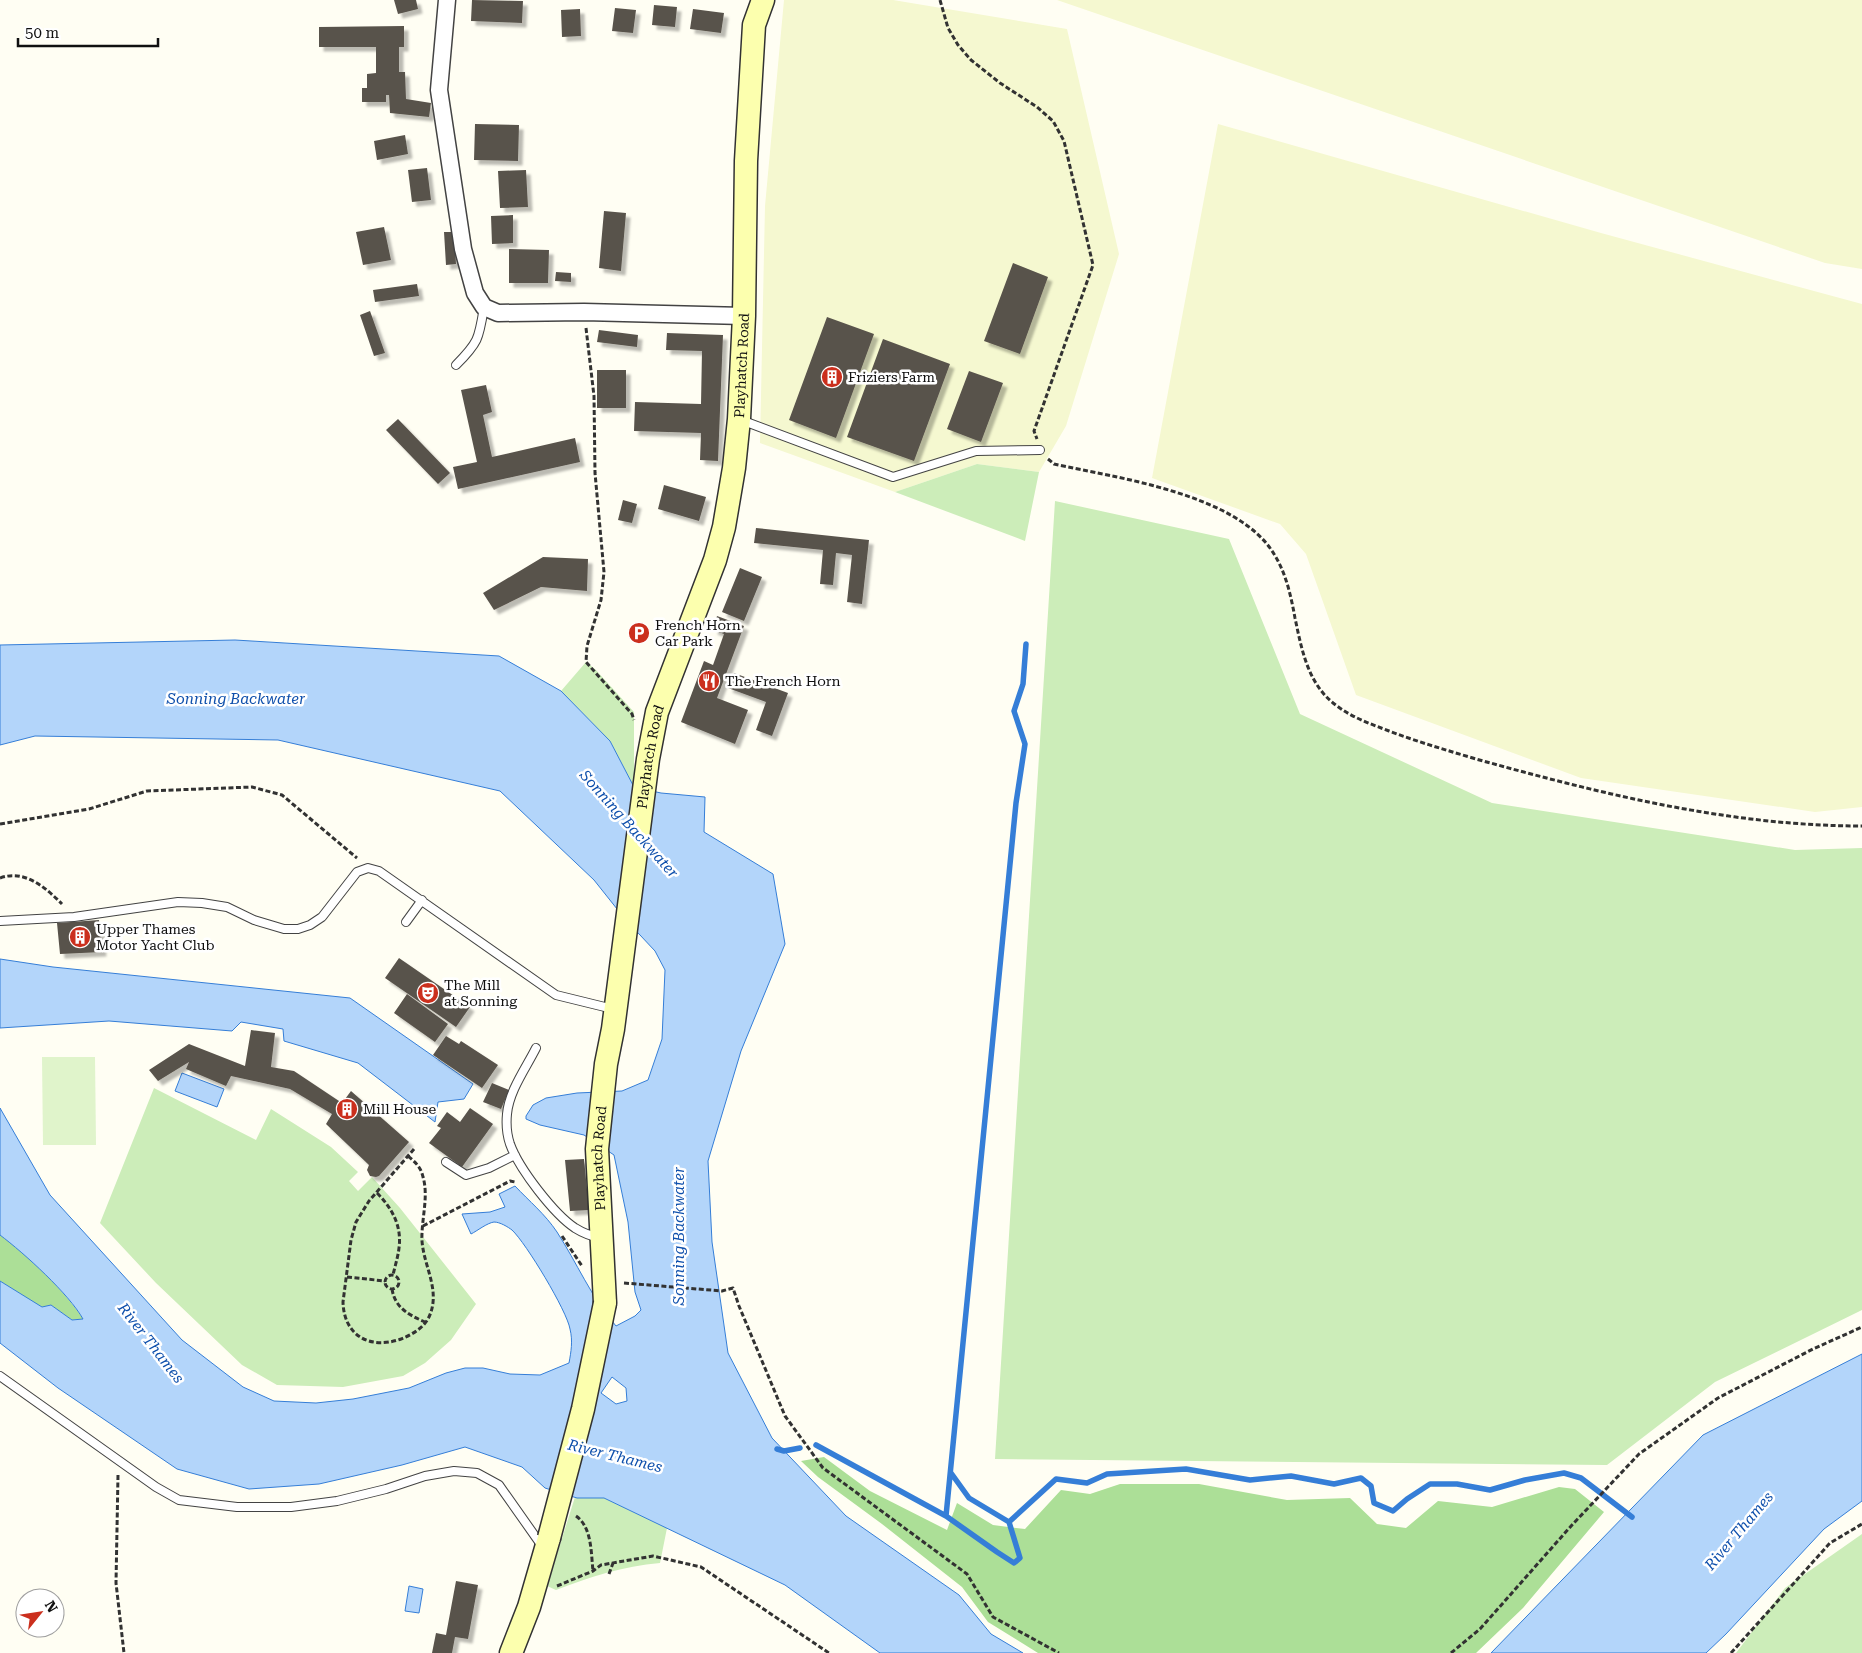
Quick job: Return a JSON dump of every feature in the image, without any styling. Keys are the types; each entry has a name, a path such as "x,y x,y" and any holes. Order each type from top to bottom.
{"main road":[{"name":"Playhatch Road","path":"744,0 754,25"},
{"name":"Playhatch Road","path":"511,1653 529,1607 548,1545 583,1409 604,1303 597,1149 606,1064 626,936 656,712 704,590 724,527 734,468 739,419 744,316 746,161 754,25 764,0"}],"street":[{"path":"446,0 439,90 463,249 475,293 484,307 498,313 584,312 744,316"}],"lane":[{"path":"456,366 470,352 479,337 484,307"},
{"path":"739,419 893,477 976,451 1040,450"},
{"path":"0,921 74,917 178,902 227,907 254,920 284,929 298,929 310,925 322,917 357,872 368,868 379,871 422,900 556,995 614,1019"},
{"path":"406,922 422,900"},
{"path":"536,1048 508,1104 506,1126 508,1140 530,1179 560,1215 574,1228 601,1239"},
{"path":"446,1162 466,1175 489,1168 515,1155"},
{"path":"0,1376 156,1487 179,1500 237,1507 291,1507 386,1489 425,1476 454,1470 477,1473 500,1485 548,1545"}],"path":[{"path":"940,0 948,28 958,45 971,60 1000,83 1037,107 1052,121 1064,141 1093,265 1034,431 1040,450 1054,464 1131,480 1190,496 1222,510 1251,527 1274,554 1289,589 1307,667 1317,685 1337,706 1361,720 1427,745 1616,796 1692,811 1770,821 1862,826"},
{"path":"584,312 594,396 595,473 604,572 601,600 587,646 586,662 632,714 635,724"},
{"path":"0,824 90,809 147,791 252,787 282,795 368,868"},
{"path":"0,878 17,876 34,880 74,917"},
{"path":"408,1156 417,1164 425,1183 422,1226 424,1255 434,1291 432,1306 425,1322 419,1329 408,1336 390,1343 377,1344 357,1335 345,1319 343,1302 351,1240 356,1222 377,1193 408,1156 414,1149"},
{"path":"422,1226 510,1181"},
{"path":"377,1193 389,1205 398,1225 399,1249 393,1275"},
{"path":"385,1281 388,1276 393,1275"},
{"path":"392,1289 398,1286 399,1282 398,1278 393,1275"},
{"path":"347,1277 385,1281"},
{"path":"385,1281 387,1287 392,1289"},
{"path":"621,1283 722,1290 733,1288 785,1416 823,1468 967,1574 993,1617 1059,1653"},
{"path":"392,1289 393,1296 401,1308 425,1322"},
{"path":"1451,1653 1480,1630 1572,1525 1639,1454 1718,1398 1813,1349 1862,1327"},
{"path":"118,1459 116,1583 124,1653"},
{"path":"575,1515 582,1521 591,1544 593,1571"},
{"path":"1731,1653 1830,1543 1862,1524"},
{"path":"538,1580 555,1586 593,1571 601,1565 654,1556 701,1567 829,1653"},
{"path":"609,1574 613,1562"}],"green space":[{"path":"784,0 893,0 1067,29 1119,254 1066,426 1039,472 977,464 895,492 760,443 765,206"},
{"path":"1057,0 1862,0 1862,269 1825,263"},
{"path":"1218,124 1601,233 1862,304 1862,807 1815,812 1581,778 1356,695 1306,554 1280,524 1152,478"},
{"path":"977,464 1039,472 1025,541 895,492"},
{"path":"1055,501 1229,539 1300,714 1492,803 1795,850 1862,848 1862,1310 1715,1382 1607,1465 995,1459"},
{"path":"586,662 595,669 634,712 634,787 610,741 561,691"},
{"path":"42,1057 95,1057 96,1145 43,1145"},
{"path":"154,1088 256,1140 271,1109 331,1147 358,1172 349,1181 358,1191 372,1177 400,1208 476,1304 451,1340 425,1363 403,1376 343,1387 277,1385 242,1365 156,1283 100,1223"},
{"path":"0,1235 45,1274 83,1319 72,1320 51,1305 42,1308 0,1281"},
{"path":"824,1457 870,1491 947,1530 957,1503 993,1525 1025,1529 1061,1490 1090,1494 1120,1484 1199,1484 1287,1500 1350,1498 1377,1524 1406,1528 1438,1501 1492,1507 1559,1487 1575,1489 1604,1512 1523,1608 1476,1653 1038,1653 988,1622 962,1587 882,1524 818,1477 801,1461"},
{"path":"575,1497 604,1498 667,1528 660,1563 607,1573 556,1590 547,1586"},
{"path":"1862,1534 1862,1653 1736,1653 1785,1588"}],"water":[{"path":"235,640 499,656 561,691 610,741 634,787 661,793 705,797 704,832 773,874 785,944 741,1051 708,1161 712,1242 728,1353 772,1438 846,1516 959,1595 991,1634 1023,1653 880,1653 785,1585 604,1498 577,1498 545,1488 522,1467 465,1447 402,1465 319,1484 249,1489 177,1469 58,1388 0,1343 0,1281 42,1307 51,1305 72,1320 83,1319 68,1298 45,1274 0,1235 0,1108 50,1195 182,1340 243,1387 274,1401 316,1403 353,1399 409,1388 446,1373 465,1368 483,1368 510,1374 540,1375 569,1363 571,1338 567,1320 554,1293 527,1248 512,1230 499,1223 494,1222 485,1225 471,1234 462,1214 490,1212 505,1207 499,1194 515,1186 552,1225 599,1303 616,1326 635,1316 641,1310 635,1292 628,1222 614,1155 584,1135 540,1125 526,1119 526,1116 533,1105 546,1098 577,1093 622,1091 648,1080 662,1039 665,970 655,951 625,919 594,880 500,791 278,740 35,736 0,745 0,645","holes":["612,1377 626,1388 627,1401 616,1404 601,1393"]},
{"path":"0,959 53,967 350,998 473,1084 464,1099 438,1102 435,1122 358,1063 284,1041 283,1029 241,1022 232,1031 109,1021 0,1028"},
{"path":"182,1073 224,1089 217,1107 175,1091"},
{"name":"River Thames","path":"1862,1354 1862,1501 1824,1529 1706,1653 1491,1653 1703,1435"},
{"path":"409,1586 423,1589 419,1613 405,1611"}],"building":[{"path":"394,0 416,0 418,9 398,14"},
{"path":"472,0 523,1 522,23 471,21"},
{"path":"654,5 677,7 675,27 652,25"},
{"path":"615,8 636,10 633,33 612,31"},
{"path":"580,9 581,36 562,37 561,10"},
{"path":"693,9 724,13 721,33 690,29"},
{"path":"404,26 404,47 399,47 399,72 405,72 406,99 431,103 429,117 390,113 389,95 386,95 386,102 362,102 362,88 367,88 367,74 376,73 376,47 319,47 319,27"},
{"path":"475,124 519,125 518,161 474,160"},
{"path":"405,135 408,154 377,160 374,141"},
{"path":"427,168 431,200 412,202 408,170"},
{"path":"526,170 528,207 500,208 498,171"},
{"path":"604,211 626,213 621,271 599,268"},
{"path":"513,215 513,243 492,244 491,216"},
{"path":"384,227 391,260 363,265 356,232"},
{"path":"444,232 454,232 456,264 446,265"},
{"path":"509,249 549,250 548,283 509,283"},
{"path":"1013,263 1048,277 1020,354 984,341"},
{"path":"556,272 571,273 571,282 555,281"},
{"path":"417,284 419,296 375,302 373,290"},
{"path":"370,311 385,353 374,356 360,315"},
{"name":"Friziers Farm","path":"827,317 874,334 836,438 789,420"},
{"path":"599,330 638,335 637,347 597,342"},
{"path":"667,333 723,335 718,461 700,460 701,433 634,431 635,402 701,404 702,351 666,350"},
{"path":"883,339 950,364 914,461 847,437"},
{"path":"597,370 626,370 626,408 597,408"},
{"path":"969,371 1003,383 981,442 947,429"},
{"path":"486,385 492,412 483,415 492,457 575,438 580,462 458,489 453,467 477,462 461,390"},
{"path":"398,419 450,473 438,484 386,430"},
{"path":"664,485 706,497 699,521 658,509"},
{"path":"623,500 637,504 632,523 618,520"},
{"path":"756,528 869,540 862,604 847,602 852,555 836,553 833,585 820,584 823,550 754,543"},
{"path":"543,557 588,559 587,591 541,587 494,610 483,593"},
{"path":"740,568 762,577 744,621 722,612"},
{"name":"The French Horn","path":"717,616 744,626 717,698 748,710 735,744 681,722 704,661 713,665 724,634 713,630"},
{"path":"734,673 788,693 772,736 756,730 766,702 728,688"},
{"name":"Upper Thames Motor Yacht Club","path":"99,920 102,952 60,954 57,923"},
{"name":"The Mill at Sonning","path":"399,958 470,1007 456,1027 385,978"},
{"path":"407,994 448,1024 435,1042 394,1013"},
{"name":"Mill House","path":"251,1030 275,1033 271,1067 294,1071 342,1103 351,1091 409,1142 379,1176 370,1176 367,1170 369,1165 326,1124 332,1114 290,1089 231,1076 226,1086 186,1069 189,1062 158,1081 149,1070 189,1044 245,1066"},
{"path":"446,1036 459,1044 461,1041 498,1065 482,1088 433,1055"},
{"path":"492,1083 509,1090 501,1109 483,1102"},
{"path":"470,1108 493,1124 462,1167 429,1143 441,1128 437,1126 447,1112 460,1122"},
{"path":"584,1159 589,1210 570,1211 565,1160"},
{"path":"456,1581 478,1585 468,1639 455,1637 452,1653 432,1653 436,1633 446,1635"}],"waterway":[{"path":"946,1516 1016,803 1025,744 1014,711 1023,684 1026,644"},
{"path":"816,1445 946,1516 1014,1563 1020,1558 1009,1522 1056,1479 1087,1483 1107,1474 1186,1469 1250,1480 1291,1476 1334,1484 1361,1478 1371,1486 1374,1503 1393,1511 1430,1484 1457,1484 1490,1490 1525,1480 1564,1473 1581,1478 1632,1517"},
{"path":"777,1449 784,1451 800,1448"},
{"path":"951,1473 969,1498 1009,1522"}],"place":[{"name":"Friziers Farm","path":"832,377"},
{"name":"French Horn Car Park","path":"639,633"},
{"name":"The French Horn","path":"709,681"},
{"name":"Upper Thames Motor Yacht Club","path":"80,937"},
{"name":"The Mill at Sonning","path":"428,993"},
{"name":"Mill House","path":"347,1109"}],"water label":[{"name":"Sonning Backwater","path":"236,699"},
{"name":"Sonning Backwater","path":"629,824"},
{"name":"Sonning Backwater","path":"679,1236"}]}
